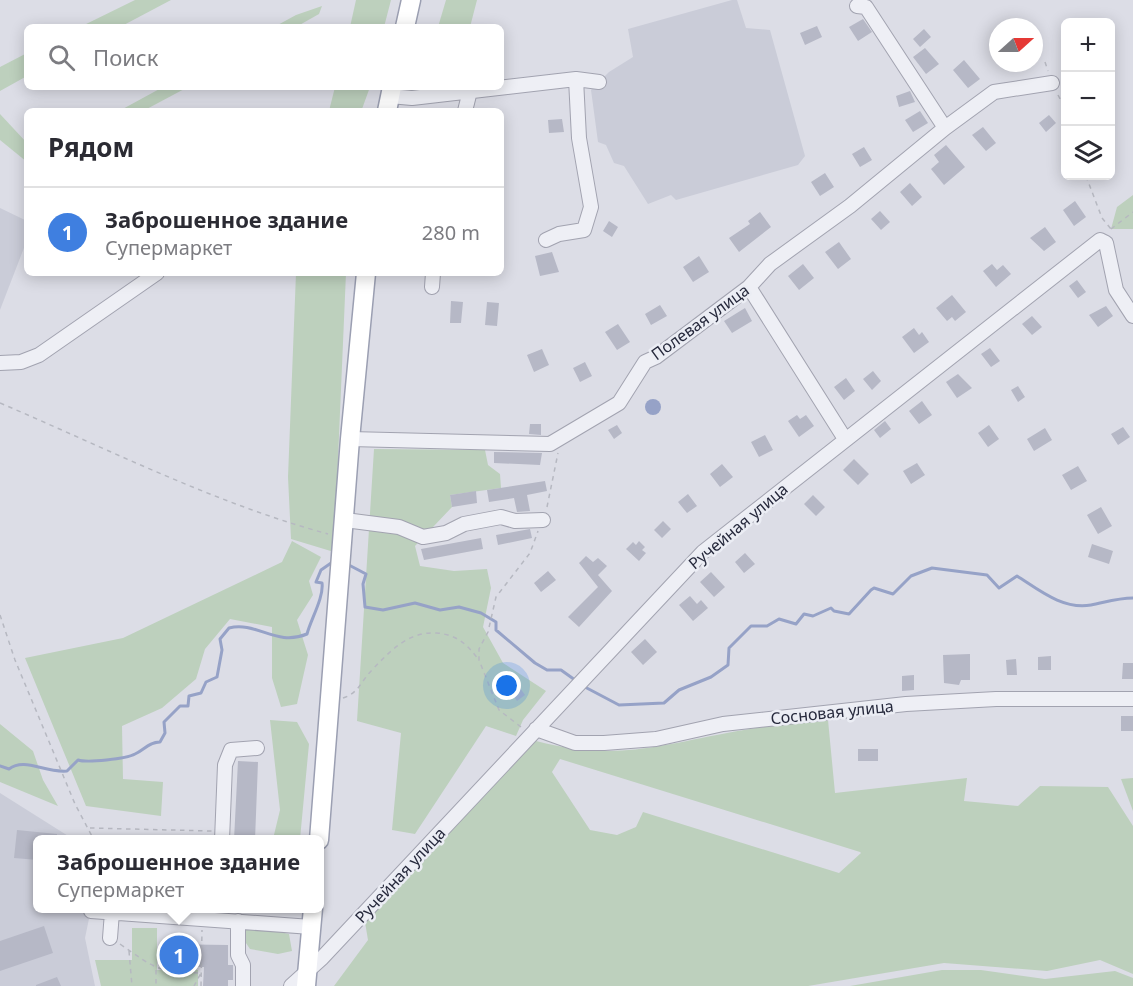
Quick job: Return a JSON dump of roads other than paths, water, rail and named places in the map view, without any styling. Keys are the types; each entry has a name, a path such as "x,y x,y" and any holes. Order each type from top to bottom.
{"main road":[{"path":"406,24 411,0"},
{"path":"319,835 350,439 366,276"},
{"path":"307,979 312,918"}],"street":[{"path":"857,6 866,7 945,128"},
{"path":"546,240 559,234 584,230 591,207 579,138 576,79"},
{"path":"504,87 576,79 599,82"},
{"name":"Полевая улица","path":"350,439 550,444 619,403 645,362 656,357 749,287 770,264 850,206 945,128 994,92 1052,83"},
{"path":"389,98 412,98 479,90"},
{"path":"466,108 470,91"},
{"name":"Ручейная улица","path":"291,986 307,979 534,731 703,552 845,439 1100,240 1106,243 1116,290 1133,316"},
{"path":"0,363 21,362 39,355 153,276"},
{"path":"749,287 845,439"},
{"path":"344,529 399,527 423,537 446,533 464,524 501,517 515,521 543,520"},
{"name":"Сосновая улица","path":"534,731 575,743 604,743 656,739 723,724 906,704 996,699 1133,699"},
{"path":"222,835 225,765 231,750 257,748"},
{"path":"111,938 112,913"},
{"path":"125,913 202,919 219,914 238,921 312,918"},
{"path":"238,921 238,955 243,965 243,986"}],"water":[{"path":"653,399 659,401 661,407 659,413 653,415 647,413 645,407 647,401"}],"waterway":[{"path":"0,766 9,769 28,765 67,771 78,760 98,761 124,757 160,742 165,733 164,722 180,706 188,706 189,696 201,693 206,682 217,677 222,650 220,639 229,628 249,628 286,638 307,634 321,595 322,583 316,582 321,570 334,561"},
{"path":"347,564 366,574 363,584 365,607 383,610 415,603 440,610 459,607 481,613 496,622 496,630 535,663 547,670 561,670 575,680"},
{"path":"583,686 619,705 664,703 679,690 711,677 728,665 729,648 751,626 767,626 779,619 796,624 804,614 813,616 831,608 834,611 849,614 874,588 893,594 911,576 932,568 987,575 999,588 1017,576 1052,598 1071,605 1091,605 1133,598"}],"place":[{"name":"Заброшенное здание","path":"179,955"}]}
